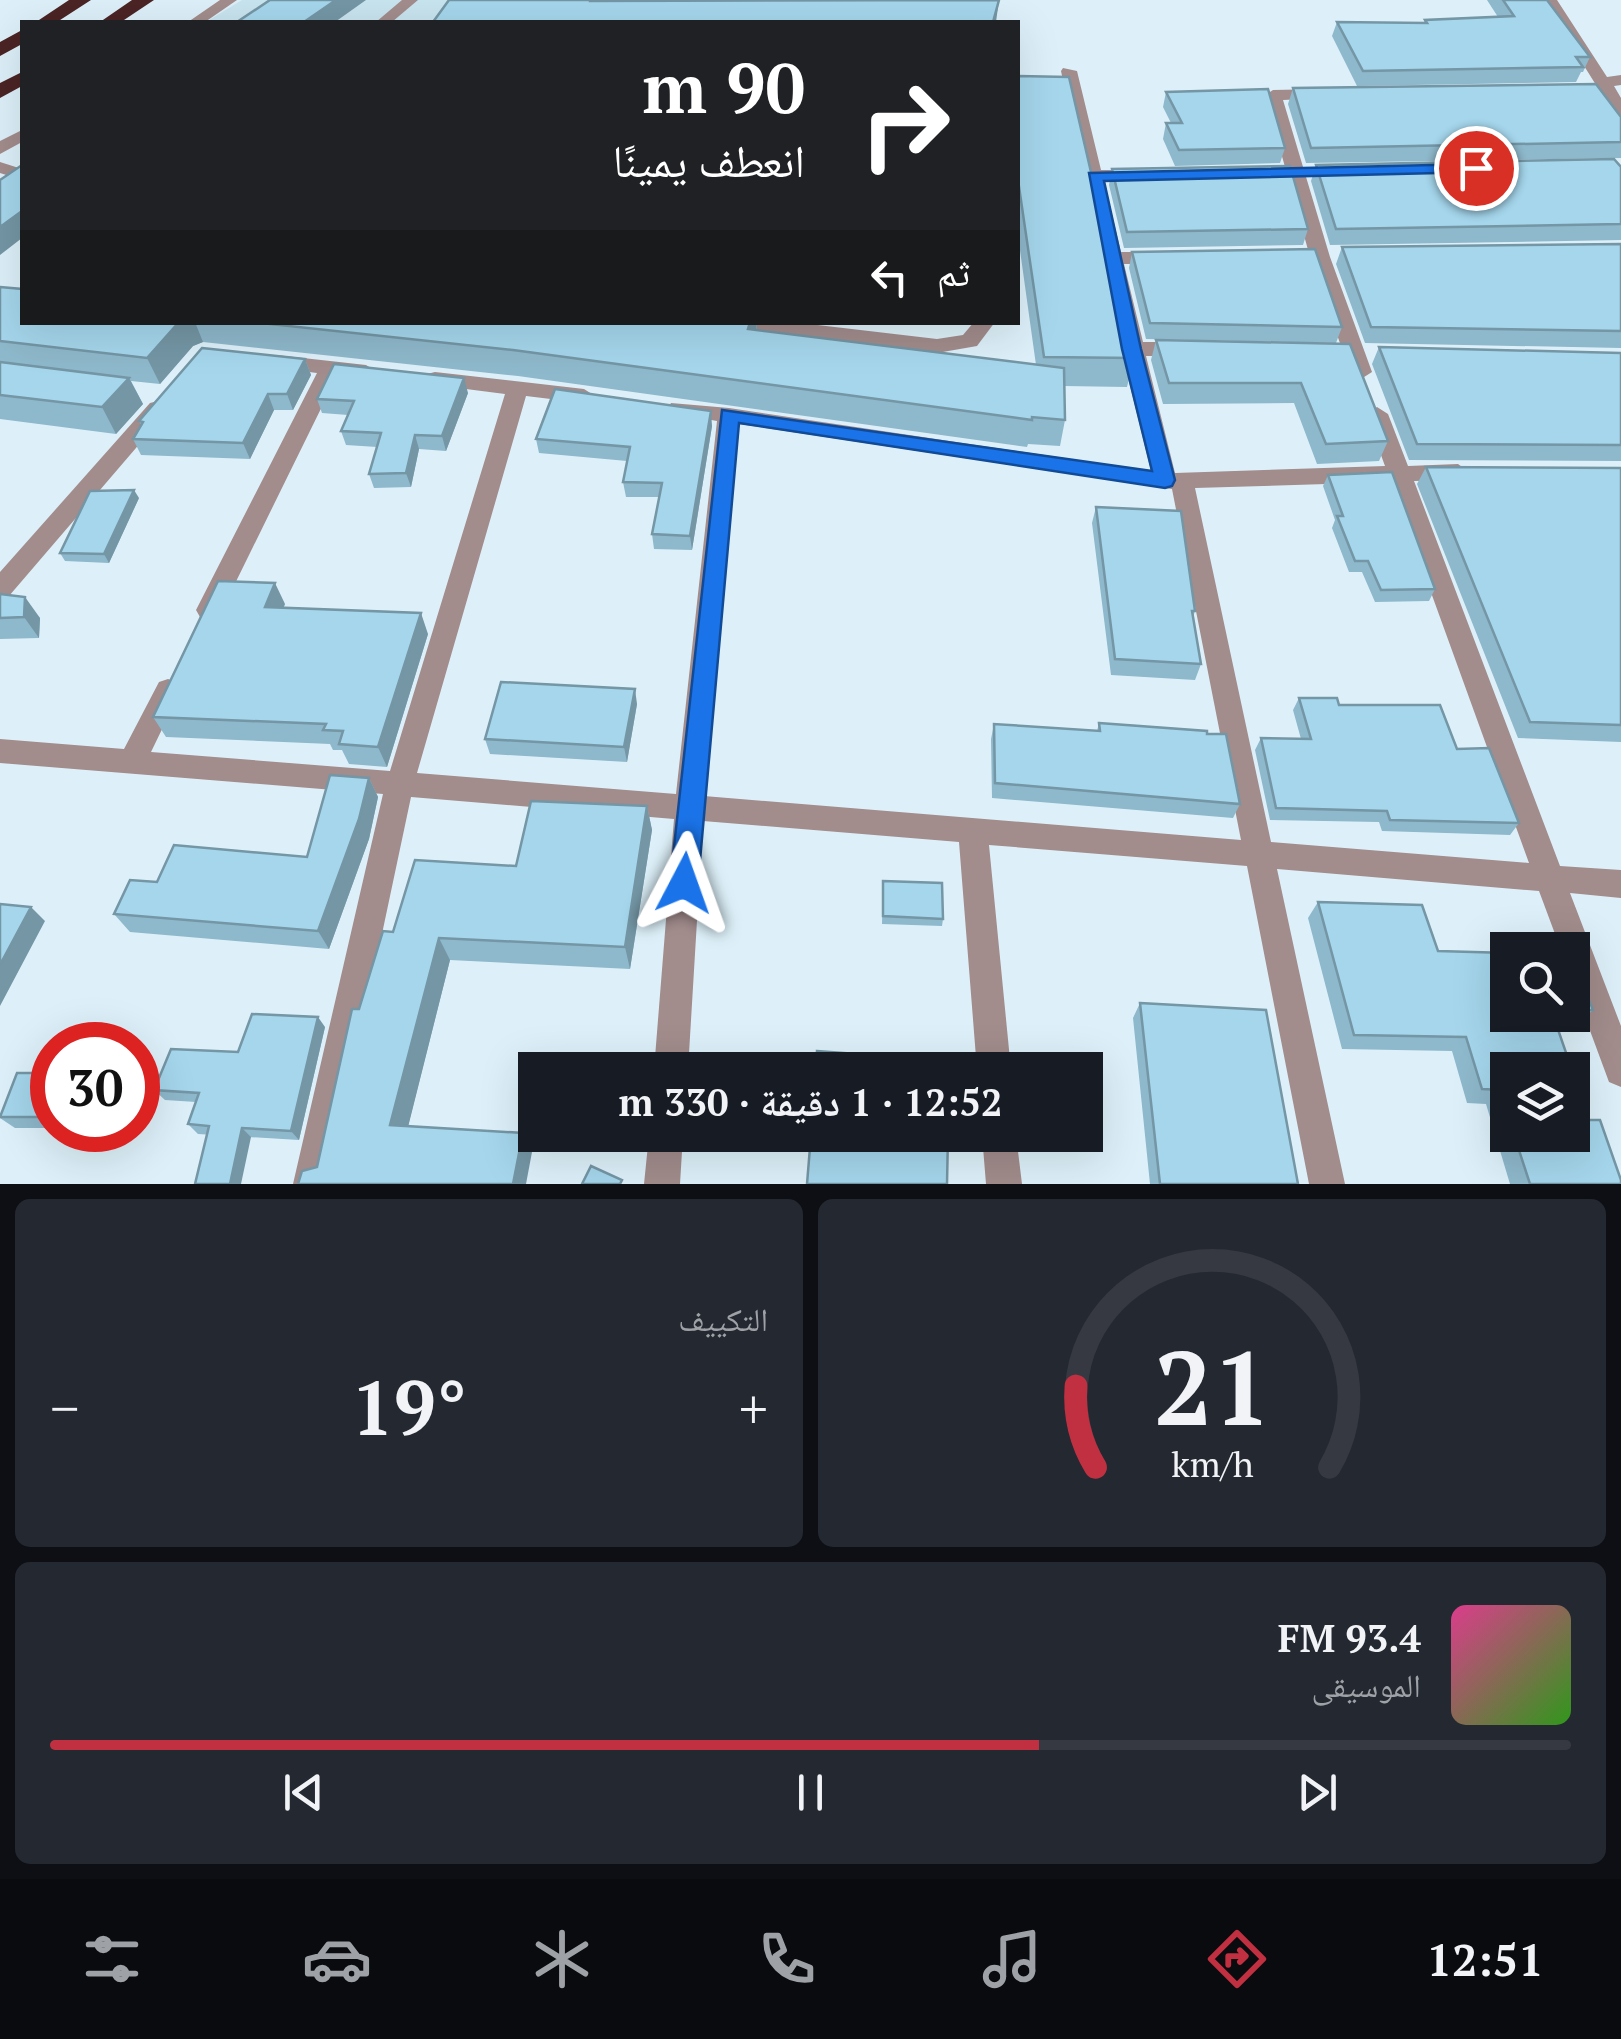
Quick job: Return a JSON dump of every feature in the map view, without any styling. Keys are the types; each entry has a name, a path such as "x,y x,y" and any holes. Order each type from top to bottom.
{"highway":[{"path":"48,20 82,0"},
{"path":"112,20 145,0"}],"street":[{"path":"199,20 230,0"},
{"path":"386,20 412,0"},
{"path":"1550,0 1613,85 1621,111"},
{"path":"1069,71 1131,349 1174,481 1327,1184"},
{"path":"1547,90 1613,85"},
{"path":"1332,94 1272,95 1353,352 1621,1070"},
{"path":"1095,176 1154,174"},
{"path":"1112,258 1188,258"},
{"path":"759,325 937,346 970,342 983,325"},
{"path":"1131,349 1205,350"},
{"path":"258,360 614,400"},
{"path":"195,636 330,368"},
{"path":"311,1184 400,783 518,387"},
{"path":"0,588 169,396 150,393"},
{"path":"653,405 1174,481 1486,472"},
{"path":"671,1052 690,808 729,415"},
{"path":"132,761 177,672"},
{"path":"0,750 1621,884"},
{"path":"973,832 992,1052"},
{"path":"662,1184 665,1152"},
{"path":"1001,1152 1004,1184"}],"shaded area":[{"path":"242,0 708,0 700,20 209,20"}],"building":[{"path":"270,0 336,0 307,20 240,20"},
{"path":"449,0 999,0 994,20 434,20"},
{"path":"1503,0 1547,0 1590,57 1576,57 1583,67 1363,71 1337,22 1427,23 1425,20 1514,16"},
{"path":"1020,76 1069,77 1134,358 1044,357 1020,194"},
{"path":"1596,84 1621,117 1621,142 1311,148 1293,88"},
{"path":"1268,89 1285,148 1179,150 1166,123 1182,123 1166,92"},
{"path":"1614,159 1621,167 1621,224 1336,229 1316,165"},
{"path":"20,166 20,212 0,227 0,180"},
{"path":"1290,166 1308,229 1127,232 1112,169"},
{"path":"1621,244 1621,331 1371,327 1342,247"},
{"path":"1315,249 1342,327 1150,323 1132,252"},
{"path":"0,287 20,289 20,325 176,325 147,358 0,341"},
{"path":"280,325 749,325 748,329 1064,368 1065,420 1032,420 513,350"},
{"path":"1156,340 1350,344 1388,441 1326,444 1301,383 1169,383"},
{"path":"1379,347 1621,353 1621,445 1417,444"},
{"path":"202,348 305,359 287,394 268,394 243,443 133,439 143,422 139,421"},
{"path":"0,362 129,378 102,407 0,395"},
{"path":"334,364 464,378 442,436 415,435 406,473 369,474 381,433 341,431 354,401 317,399"},
{"path":"555,389 711,411 690,536 652,534 662,483 623,482 630,447 536,439"},
{"path":"1426,467 1621,468 1621,725 1530,722"},
{"path":"1392,472 1435,589 1381,590 1368,561 1355,561 1337,516 1343,516 1328,475"},
{"path":"134,490 104,554 60,553 90,491"},
{"path":"1096,507 1181,511 1201,664 1115,659"},
{"path":"218,581 275,583 265,607 421,613 378,747 339,744 343,731 323,730 326,724 153,717"},
{"path":"0,594 25,597 24,617 0,618"},
{"path":"501,682 635,689 624,747 485,739"},
{"path":"1299,698 1337,698 1339,705 1440,705 1457,749 1489,748 1519,823 1390,820 1387,811 1276,808 1261,738 1311,739"},
{"path":"1099,723 1226,734 1240,804 995,783 994,724 1100,731"},
{"path":"330,775 369,778 359,819 318,931 114,914 130,880 157,882 174,845 307,857"},
{"path":"531,801 647,806 625,947 439,938 390,1125 518,1133 519,1152 513,1184 298,1184 302,1171 317,1167 352,1009 359,1009 383,931 393,932 415,860 516,866"},
{"path":"883,881 942,883 943,919 883,916"},
{"path":"1318,902 1422,905 1438,951 1490,952 1490,1032 1559,1032 1566,1052 1490,1052 1490,1089 1482,1089 1466,1037 1354,1035"},
{"path":"0,904 31,907 0,965"},
{"path":"1140,1003 1266,1010 1298,1184 1160,1184"},
{"path":"252,1014 318,1017 291,1131 242,1128 230,1184 195,1184 209,1126 188,1124 199,1093 160,1090 160,1076 171,1049 238,1052"},
{"path":"17,1073 30,1073 30,1117 0,1117"},
{"path":"1590,1120 1600,1120 1621,1184 1530,1184 1520,1152 1590,1152"},
{"path":"810,1152 948,1152 947,1184 807,1184"},
{"path":"591,1166 622,1180 620,1184 582,1184"}],"route":[{"path":"684,883 729,415 1165,480 1131,349 1095,176 1476,168"}]}
